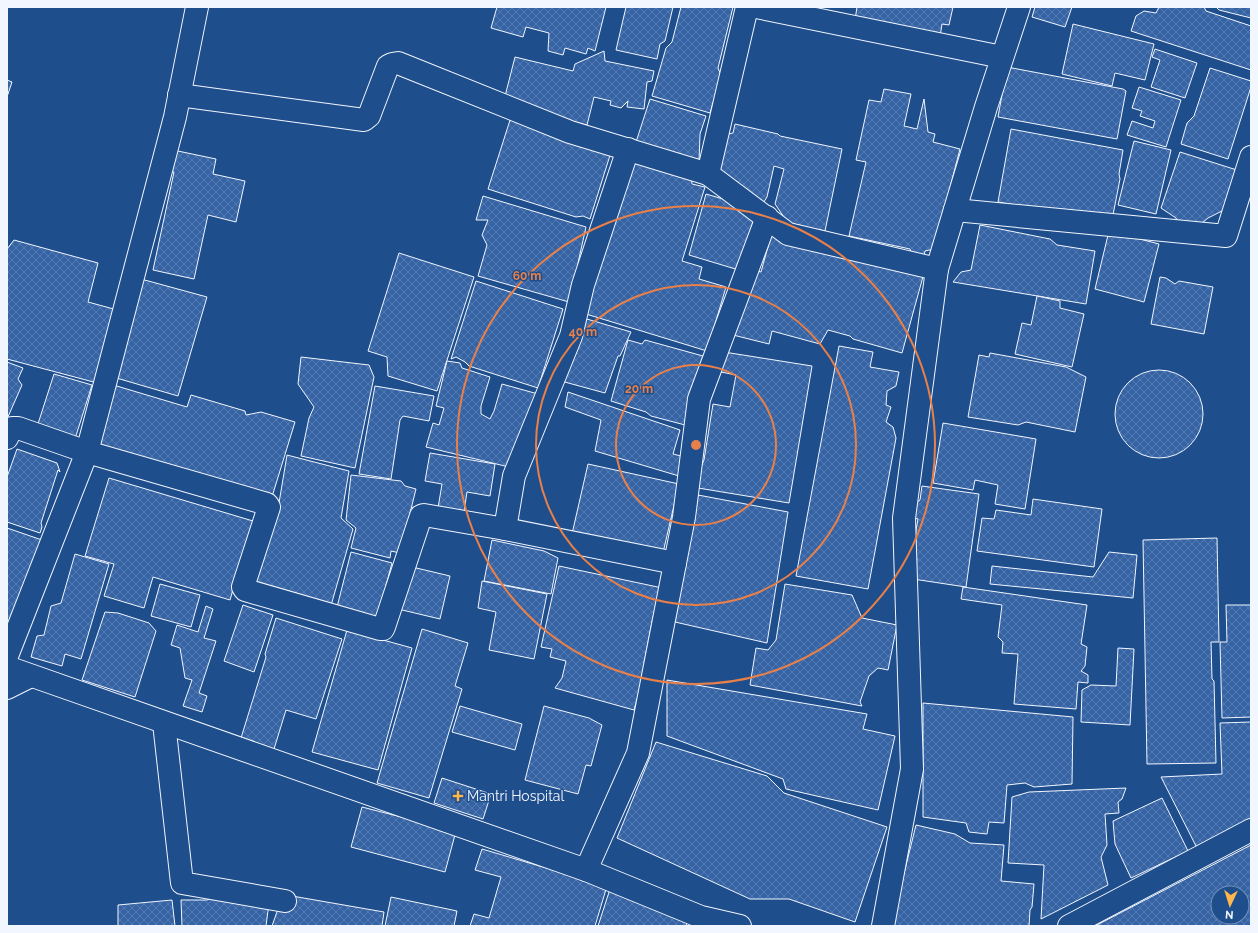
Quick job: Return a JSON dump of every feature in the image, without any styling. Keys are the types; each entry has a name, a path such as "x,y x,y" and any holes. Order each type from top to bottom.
{"street":[{"path":"7,656 87,452 175,117 196,7"},
{"path":"708,174 747,7"},
{"path":"756,7 1002,57"},
{"path":"883,926 912,769 904,518 937,269 1002,57 1019,7"},
{"path":"179,95 364,120 369,116 388,66 398,63 570,132 708,174 788,234 937,269"},
{"path":"505,529 514,476 571,336 583,285 628,150"},
{"path":"955,210 1226,236 1251,157"},
{"path":"586,870 638,753 684,517 699,399 767,217"},
{"path":"7,438 12,428 18,428 87,452 267,504 269,507 243,587 245,590 380,630 384,627 422,516 424,515 675,562"},
{"path":"7,667 586,870 700,921 740,926"},
{"path":"7,688 31,676"},
{"path":"164,723 182,883 284,901"},
{"path":"1069,926 1251,830"}],"building":[{"path":"497,7 606,7 595,51 588,48 586,54 565,48 563,55 548,51 549,33 526,27 523,37 491,28"},
{"path":"626,7 673,7 665,41 660,44 657,59 616,50"},
{"path":"681,7 733,7 718,68 721,75 710,113 652,96 666,48 672,42"},
{"path":"857,7 953,7 949,25 942,24 940,37 855,20"},
{"path":"1035,7 1072,7 1065,27 1032,17"},
{"path":"1159,7 1204,7 1206,11 1251,26 1251,70 1131,31 1136,16 1144,11 1156,13"},
{"path":"1216,7 1251,7 1251,18 1219,10"},
{"path":"1073,24 1154,44 1145,80 1115,73 1112,86 1062,74"},
{"path":"1155,49 1197,63 1185,98 1151,87 1160,60 1152,57"},
{"path":"604,51 605,61 654,71 652,81 647,82 644,109 627,107 628,101 621,108 610,105 611,101 594,97 587,125 503,104 515,57 573,71 575,64"},
{"path":"1007,67 1123,89 1126,91 1117,139 998,117"},
{"path":"1210,68 1251,81 1251,87 1228,159 1181,144 1187,123 1194,116"},
{"path":"7,80 12,82 7,97"},
{"path":"1139,87 1181,100 1166,147 1127,135 1132,121 1153,128 1155,121 1140,116 1142,111 1132,108"},
{"path":"884,89 911,94 904,126 917,129 924,99 928,132 935,134 933,142 960,149 934,249 925,251 923,259 913,257 910,249 849,236 866,162 856,160 869,100 881,102"},
{"path":"650,99 706,116 700,134 699,162 636,142"},
{"path":"511,117 612,149 590,219 583,216 576,217 488,189"},
{"path":"735,124 778,134 780,136 842,149 825,231 788,223 775,204 784,169 774,166 767,197 762,205 717,175 724,135 733,133"},
{"path":"1011,129 1123,150 1119,174 1120,179 1112,220 1092,219 998,202"},
{"path":"1134,141 1171,150 1156,214 1118,205"},
{"path":"173,150 216,159 213,174 245,181 236,222 208,215 194,279 153,270 174,172 168,171"},
{"path":"1180,152 1240,171 1228,208 1208,218 1195,229 1179,225 1176,218 1161,208"},
{"path":"631,155 691,174 692,184 705,187 682,261 702,267 699,279 726,287 707,351 586,314"},
{"path":"706,194 747,206 760,225 742,271 689,255"},
{"path":"483,196 586,227 578,263 580,267 569,302 478,276 487,245 482,235 488,220 476,220"},
{"path":"980,225 1050,239 1057,245 1095,251 1086,304 953,282 961,272 971,270"},
{"path":"1109,231 1159,244 1144,302 1095,289"},
{"path":"772,232 924,273 902,353 828,330 820,344 772,331 769,344 733,335 752,269 761,272"},
{"path":"14,240 98,263 88,302 121,311 101,384 7,359 7,249"},
{"path":"399,253 474,277 437,391 388,376 387,357 368,351"},
{"path":"1160,277 1166,278 1175,284 1179,281 1213,287 1204,334 1151,324"},
{"path":"141,279 207,297 178,396 113,377"},
{"path":"476,281 563,309 538,388 469,366 456,357 451,359"},
{"path":"1037,296 1060,301 1060,308 1084,314 1072,367 1015,354 1022,323 1031,325"},
{"path":"580,317 631,332 620,356 618,356 605,393 561,381"},
{"path":"628,340 642,344 645,340 703,356 685,425 651,416 646,412 611,401"},
{"path":"839,346 873,352 870,367 899,372 896,386 887,391 886,405 891,407 886,422 893,427 896,438 868,589 796,576"},
{"path":"724,352 812,366 789,503 692,487 704,460 713,404 730,407 736,375 721,372"},
{"path":"990,353 1066,367 1086,377 1075,432 1026,422 1018,425 968,417 979,355 989,357"},
{"path":"301,357 369,365 374,377 355,468 301,456 309,418 314,407 298,384"},
{"path":"447,361 460,363 462,368 490,377 481,406 481,414 490,419 502,384 538,394 509,467 426,447 433,423 439,425 444,408 436,406"},
{"path":"7,362 23,368 18,379 22,385 7,419"},
{"path":"1159,370 1176,373 1190,383 1200,397 1203,414 1200,431 1190,445 1176,455 1159,458 1142,455 1128,445 1118,431 1115,414 1118,397 1128,383 1142,373"},
{"path":"54,374 92,385 74,442 36,430"},
{"path":"110,384 187,407 191,395 245,411 246,415 261,412 295,422 271,500 91,445"},
{"path":"375,386 434,396 429,421 403,416 400,420 391,479 359,474"},
{"path":"568,392 680,430 673,454 685,457 679,476 595,451 601,420 565,407"},
{"path":"943,423 1036,439 1025,509 995,504 998,485 975,480 973,490 933,483"},
{"path":"17,449 57,463 60,472 58,470 41,523 42,527 40,533 7,522 7,477"},
{"path":"430,453 495,464 490,496 467,492 463,518 437,514 442,484 425,481"},
{"path":"287,455 349,471 341,518 353,529 330,609 253,587 277,515"},
{"path":"588,464 679,484 662,557 572,534"},
{"path":"351,475 401,481 405,486 416,489 400,553 391,551 390,558 351,548 356,528 346,520"},
{"path":"109,478 253,521 230,600 153,577 144,608 104,596 114,564 85,556"},
{"path":"922,486 979,494 966,587 913,579 917,559 911,558 918,519 914,518 916,503 920,500"},
{"path":"698,495 788,512 767,643 675,622"},
{"path":"1033,499 1102,509 1094,567 977,551 982,518 994,519 996,510 1031,515"},
{"path":"7,528 42,540 7,641"},
{"path":"1217,538 1219,642 1211,642 1212,679 1214,681 1216,763 1147,764 1143,540"},
{"path":"492,540 544,551 558,558 551,594 484,581"},
{"path":"351,552 392,563 375,626 335,615"},
{"path":"1109,552 1137,555 1133,598 990,584 992,566 1093,577"},
{"path":"75,554 109,564 81,659 65,654 62,666 31,657 37,636 44,635 51,606 61,603"},
{"path":"408,566 450,576 440,619 398,609"},
{"path":"559,566 667,589 662,609 654,612 644,663 646,667 634,710 555,688 562,678 566,661 550,657 552,649 541,647"},
{"path":"482,581 547,594 534,659 489,650 496,612 478,608"},
{"path":"160,584 200,595 191,627 151,616"},
{"path":"785,584 852,595 862,618 897,625 888,670 878,668 869,676 860,702 862,706 750,685 756,648 768,650 776,640"},
{"path":"963,587 1087,605 1081,644 1087,647 1085,666 1081,671 1088,675 1088,683 1078,682 1076,709 1014,704 1018,654 1002,653 1003,642 998,637 1002,605 961,599"},
{"path":"243,605 273,615 254,672 224,661"},
{"path":"1226,605 1251,605 1251,717 1222,718 1220,642 1227,642"},
{"path":"206,606 213,609 204,638 216,641 199,693 207,696 202,712 183,706 192,680 185,678 180,648 171,645 177,625 198,632"},
{"path":"105,612 118,613 149,623 156,631 135,697 82,680"},
{"path":"276,618 342,639 316,719 286,710 274,749 241,738 266,657 265,654"},
{"path":"422,629 468,643 455,686 462,689 429,798 377,783"},
{"path":"347,630 412,648 378,770 312,752"},
{"path":"1118,648 1134,649 1130,725 1081,722 1082,690 1091,685 1116,686"},
{"path":"667,680 867,714 863,729 895,736 878,810 786,789 783,779 667,736"},
{"path":"923,703 1073,717 1072,784 1034,787 1025,783 1007,785 1004,823 989,822 987,834 969,832 966,823 923,817"},
{"path":"460,706 522,724 515,750 452,732"},
{"path":"544,706 589,718 602,725 591,766 586,765 578,794 525,780"},
{"path":"1251,722 1251,821 1197,848 1161,777 1222,774 1220,723"},
{"path":"656,742 767,776 784,793 887,827 855,922 789,899 750,899 617,838"},
{"path":"442,778 491,794 483,819 434,803"},
{"path":"1126,788 1122,799 1118,802 1119,813 1105,814 1107,845 1101,857 1108,885 1041,919 1044,865 1008,863 1012,797 1029,792"},
{"path":"1162,798 1188,851 1131,878 1115,844 1113,821"},
{"path":"362,807 456,831 445,872 351,847"},
{"path":"916,825 955,834 970,843 1004,845 1001,881 1034,884 1029,926 891,926"},
{"path":"1251,845 1251,926 1095,926"},
{"path":"482,849 607,886 595,926 470,926 474,914 489,918 501,877 475,870"},
{"path":"610,889 689,915 686,926 598,926"},
{"path":"219,896 269,903 266,926 182,926 181,900 207,900"},
{"path":"292,896 384,912 382,926 272,926 278,909"},
{"path":"391,897 457,911 454,926 385,926"},
{"path":"172,900 175,926 118,926 118,905"}],"place":[{"name":"Mantri Hospital","path":"458,796"}]}
